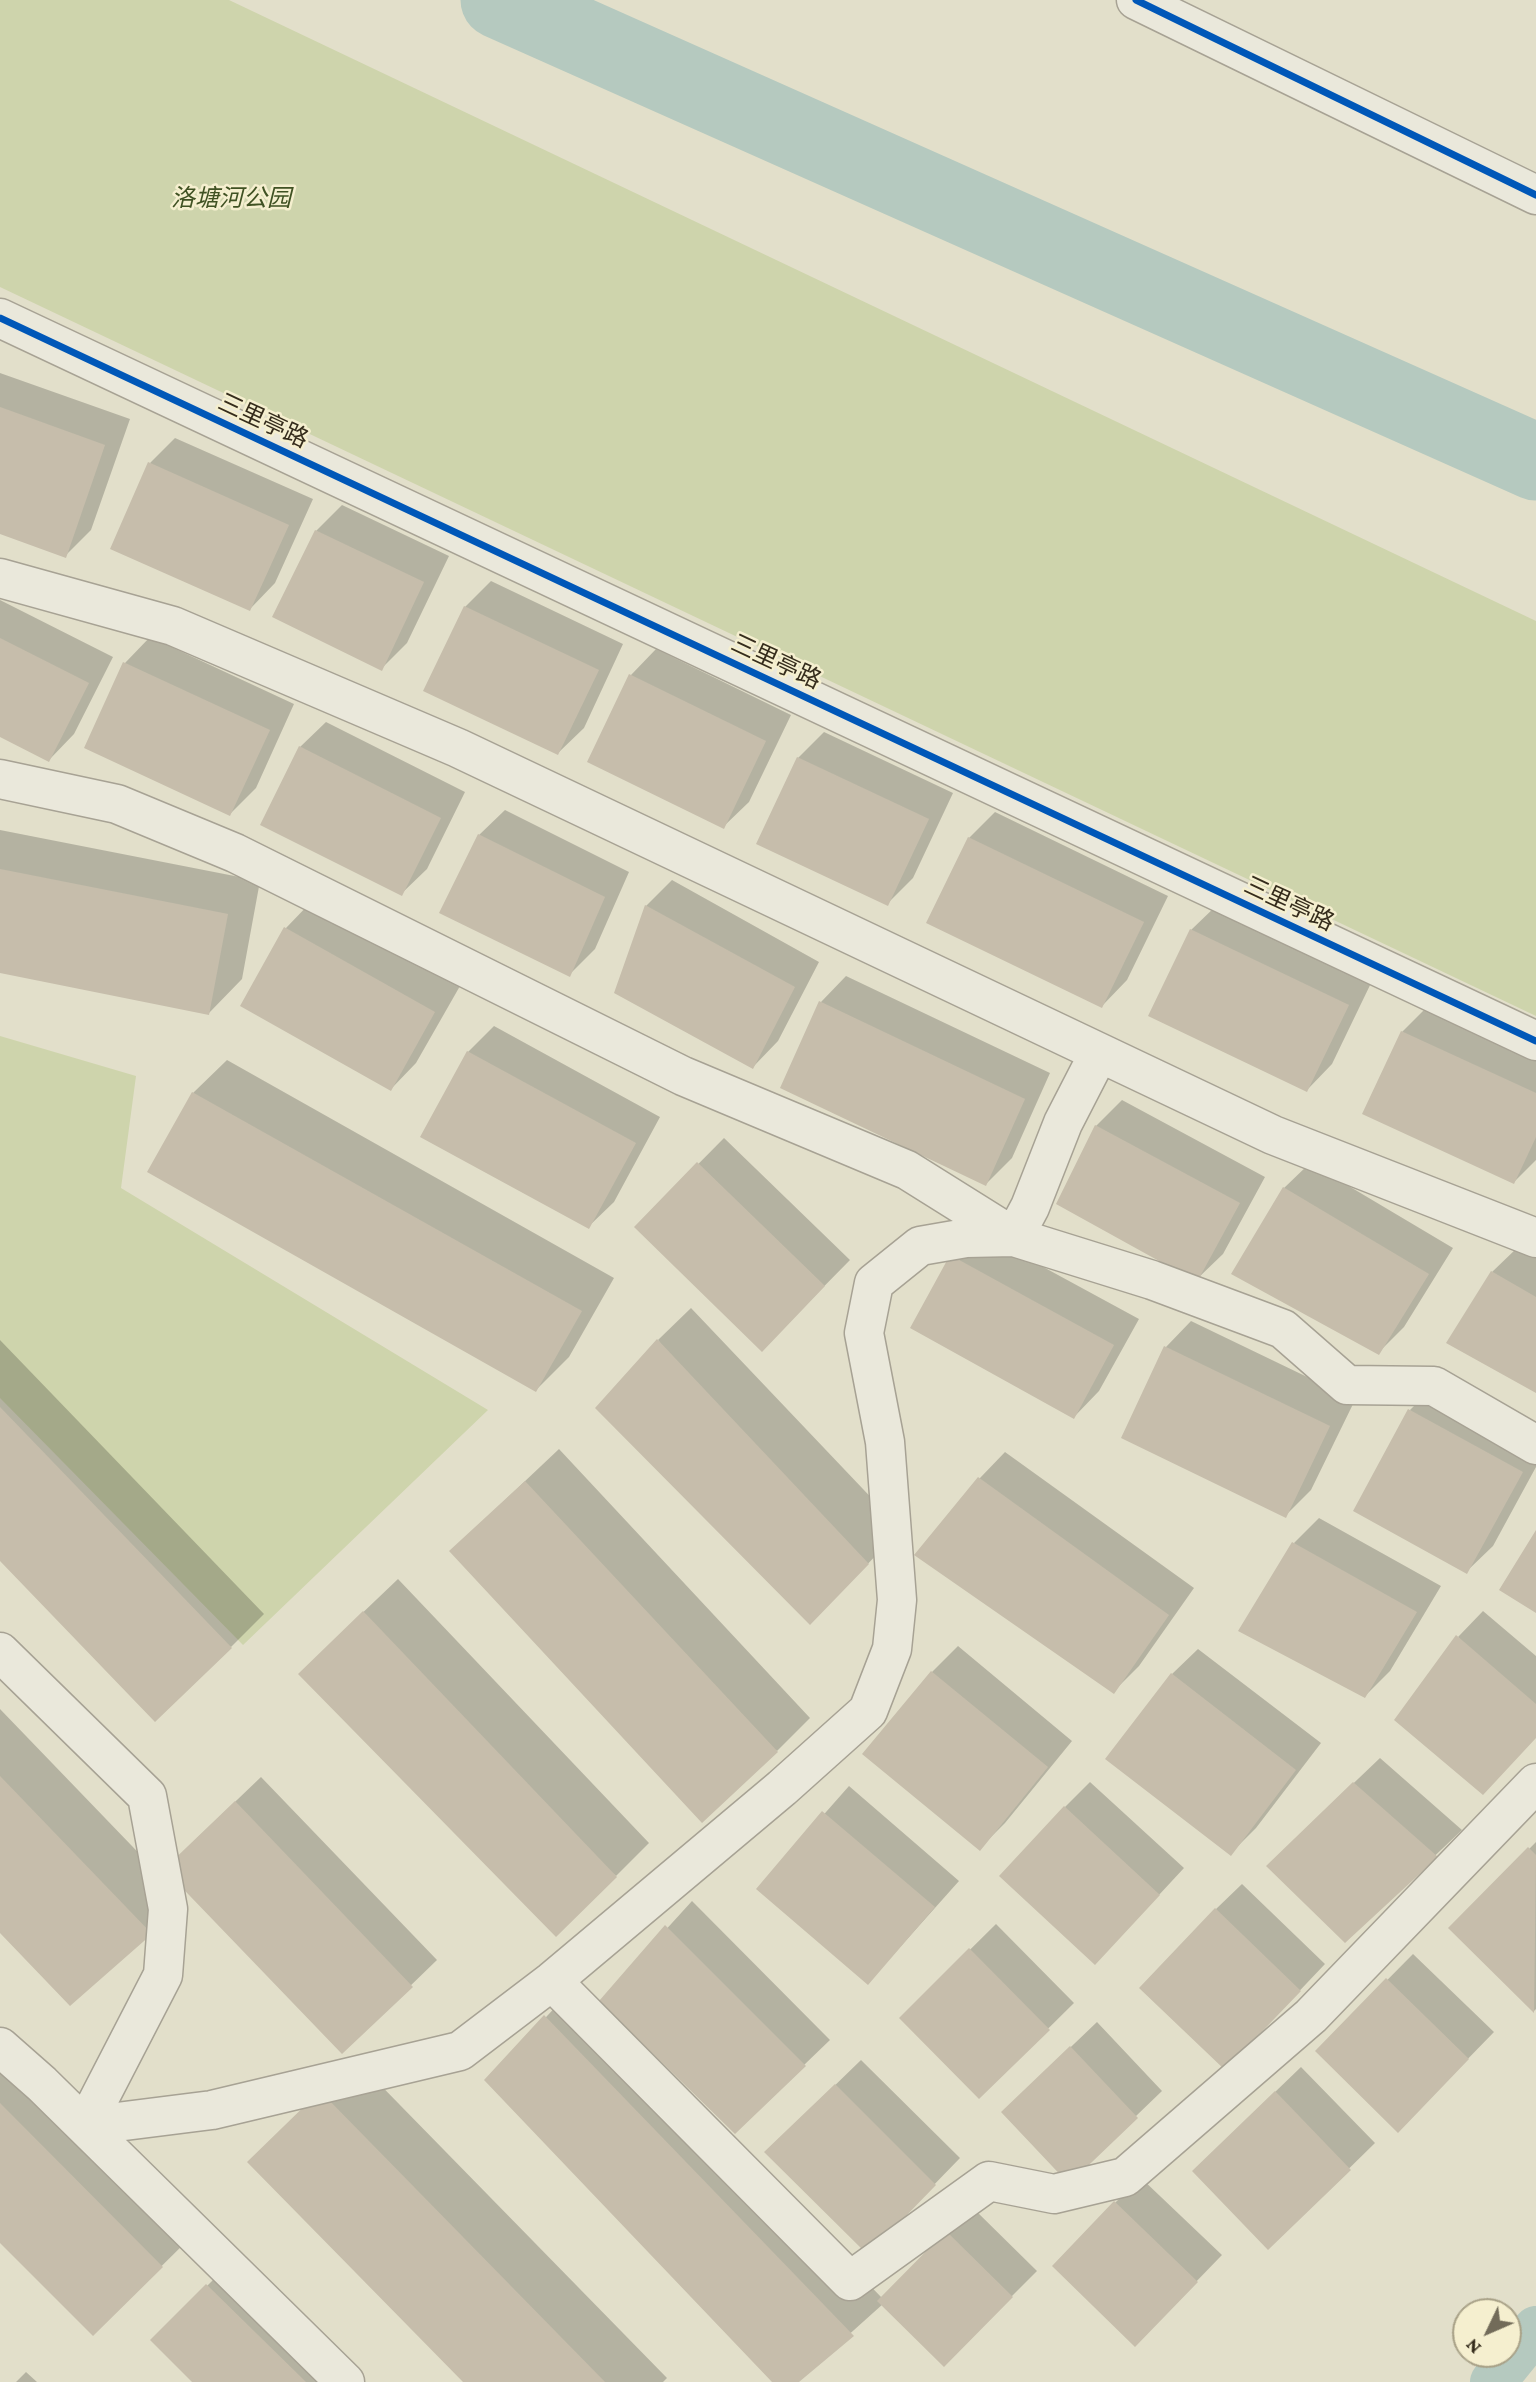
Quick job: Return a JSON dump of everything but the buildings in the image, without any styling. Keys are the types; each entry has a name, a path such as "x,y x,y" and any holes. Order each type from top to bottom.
{"street":[{"path":"1136,0 1536,195"},
{"name":"三里亭路","path":"0,318 1536,1041"},
{"path":"0,578 173,626 457,748 1273,1135 1536,1238"},
{"path":"0,779 117,804 235,853 683,1076 907,1170 1014,1237 1152,1280 1283,1329 1347,1385 1434,1386 1536,1446"},
{"path":"1014,1237 1030,1207 1063,1123 1099,1053"},
{"path":"85,2126 212,2110 460,2051 552,1981 782,1788 868,1711 892,1649 897,1600 885,1442 864,1333 874,1283 920,1246 966,1238 1014,1237"},
{"path":"0,1652 146,1796 168,1909 163,1975 85,2126"},
{"path":"552,1981 850,2281 989,2181 1054,2194 1125,2177 1311,2016 1536,1783"},
{"path":"0,2047 85,2126 345,2382"}],"green space":[{"name":"洛塘河公园","path":"0,0 229,0 1536,621 1536,1016 0,287"},
{"path":"0,1036 136,1076 121,1188 488,1410 243,1645 0,1398"}],"waterway":[{"path":"499,0 1536,462"},
{"path":"1493,2382 1536,2329"}],"cycle path":[{"path":"1136,0 1536,195"},
{"path":"0,318 1536,1041"}]}
